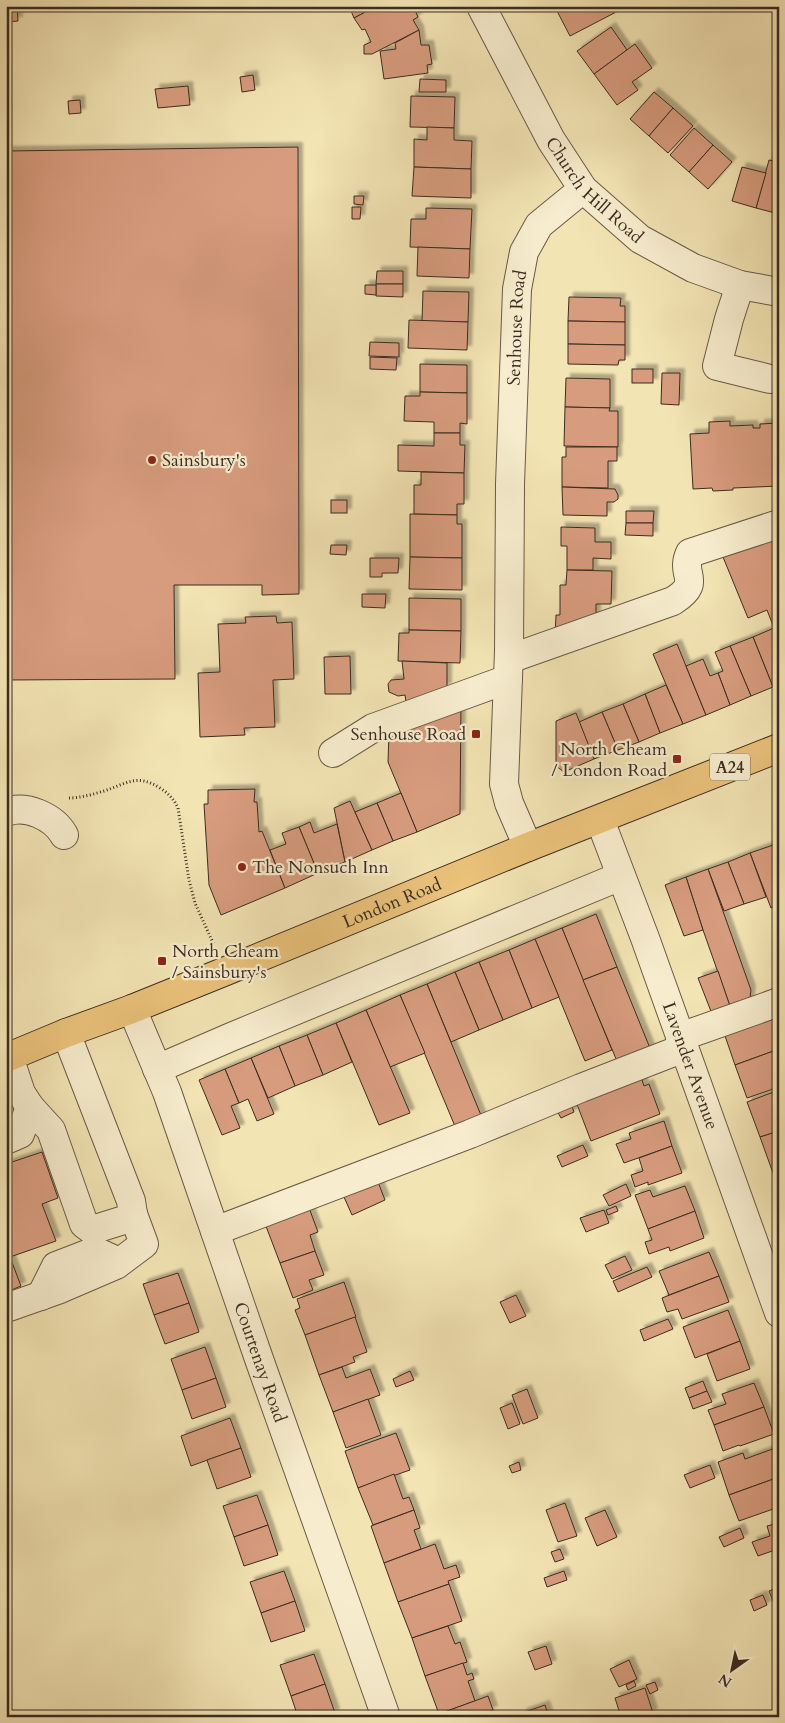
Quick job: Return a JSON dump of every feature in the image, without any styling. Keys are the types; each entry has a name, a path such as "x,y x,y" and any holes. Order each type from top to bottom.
{"highway":[{"name":"London Road","path":"8,1058 528,847 779,748"}],"street":[{"name":"Church Hill Road","path":"481,6 551,140 583,189 640,239 693,268 740,285 779,292"},
{"name":"Senhouse Road","path":"528,847 509,803 504,784 509,669 510,484 517,289 524,252 539,225 583,189"},
{"path":"740,285 729,318 717,366 770,379"},
{"path":"332,753 373,728 673,601 684,594 690,585 687,560 690,554 779,524"},
{"path":"16,805 50,819 64,835"},
{"name":"Lavender Avenue","path":"600,820 645,938 779,1313"},
{"path":"157,1069 230,1036 621,876"},
{"path":"215,1231 470,1134 779,1002"},
{"name":"Courtenay Road","path":"132,1009 167,1092 386,1717"},
{"path":"6,1308 41,1296 56,1266 95,1251 119,1262 144,1244 133,1214 131,1201 66,1033"},
{"path":"8,1058 21,1093 30,1107 51,1130 84,1224 92,1230 127,1219 133,1214"},
{"path":"6,1140 20,1134 30,1107"}],"path":[{"path":"16,805 72,798 104,791 129,781 141,780 154,784 166,792 175,800 178,808 189,880 195,903 226,971"}],"building":[{"path":"6,6 17,6 18,21 6,22"},
{"path":"349,6 377,6 354,18"},
{"path":"377,6 413,6 418,17 413,20 419,30 372,54 364,54 364,45 371,42 365,29 362,30 354,18"},
{"path":"565,6 618,6 620,10 570,36 557,11"},
{"path":"611,27 627,50 594,74 577,51"},
{"path":"419,30 421,45 429,45 432,64 427,65 428,73 384,79 380,51 396,49 395,43"},
{"path":"635,44 652,68 632,82 638,90 617,105 594,74"},
{"path":"253,75 255,90 242,92 240,77"},
{"path":"420,79 446,80 446,92 419,92"},
{"path":"188,86 190,105 158,108 155,89"},
{"path":"654,92 673,108 649,136 630,119"},
{"path":"411,96 455,97 454,128 410,127"},
{"path":"80,100 81,113 69,114 68,101"},
{"path":"673,108 693,126 668,153 649,136"},
{"path":"427,127 454,128 454,140 472,141 471,169 414,167 414,139 427,140"},
{"path":"694,128 713,145 689,172 670,155"},
{"path":"713,145 732,162 708,189 689,172"},
{"name":"Sainsbury's","path":"298,147 299,594 262,595 262,585 174,585 175,679 6,680 6,151"},
{"path":"769,160 779,162 779,214 756,208"},
{"path":"414,167 471,169 471,198 412,196"},
{"path":"742,167 766,173 756,208 732,201"},
{"path":"354,196 364,196 363,205 354,204"},
{"path":"352,207 361,207 360,219 352,219"},
{"path":"426,208 472,209 470,249 410,247 411,219 426,219"},
{"path":"418,247 470,249 469,278 417,276"},
{"path":"377,271 403,271 403,284 376,284"},
{"path":"376,284 403,284 403,297 376,296"},
{"path":"365,285 376,285 376,295 365,294"},
{"path":"423,291 469,292 468,322 422,321"},
{"path":"569,297 621,298 620,306 625,306 625,322 568,321"},
{"path":"409,320 468,322 467,350 408,348"},
{"path":"568,321 625,322 625,345 568,344"},
{"path":"370,342 399,343 399,357 369,356"},
{"path":"568,344 625,345 625,360 619,360 618,365 568,364"},
{"path":"370,357 397,358 396,370 370,369"},
{"path":"420,364 467,365 467,393 420,392"},
{"path":"632,369 653,369 653,383 632,383"},
{"path":"662,373 680,373 679,405 661,404"},
{"path":"566,378 610,379 610,408 565,407"},
{"path":"420,392 467,393 467,424 460,423 460,433 434,433 434,422 404,421 405,396 420,396"},
{"path":"565,407 610,408 609,411 618,411 618,447 564,446"},
{"path":"730,421 730,426 753,425 753,428 760,428 760,424 779,423 779,486 713,491 712,488 693,489 690,434 709,433 709,422"},
{"path":"434,433 460,433 460,445 465,445 464,473 398,471 398,445 434,446"},
{"path":"566,447 617,447 617,461 608,461 608,488 562,487 562,457 566,457"},
{"path":"421,472 464,473 464,504 457,504 457,515 414,514 414,485 421,485"},
{"path":"562,487 615,489 618,499 614,502 607,502 607,516 563,515"},
{"path":"331,500 347,500 347,513 331,513"},
{"path":"626,511 654,511 653,523 626,523"},
{"path":"410,514 457,515 457,524 462,524 462,558 410,557"},
{"path":"626,523 653,523 653,536 625,535"},
{"path":"561,527 595,528 595,542 611,542 611,559 593,558 593,570 567,570 567,546 561,546"},
{"path":"779,534 779,641 767,610 748,618 723,557"},
{"path":"331,545 347,545 346,555 330,554"},
{"path":"410,557 462,558 462,590 409,589"},
{"path":"370,558 399,558 398,573 382,573 382,577 370,577"},
{"path":"567,570 612,571 611,604 596,604 596,617 555,636 556,615 560,615 560,585 566,585"},
{"path":"362,594 386,594 385,608 362,607"},
{"path":"409,598 461,599 461,631 409,630"},
{"path":"276,616 277,623 292,622 294,679 273,680 275,727 244,728 245,735 200,737 198,673 220,672 218,624 246,623 245,617"},
{"path":"774,628 779,641 779,685 773,687 753,637"},
{"path":"409,630 461,631 460,663 398,661 399,633 409,633"},
{"path":"753,637 773,687 751,696 730,646"},
{"path":"677,644 706,715 683,724 653,654"},
{"path":"730,646 751,696 730,705 718,673 723,671 715,652"},
{"path":"350,656 351,694 325,694 324,657"},
{"path":"703,659 710,676 718,673 730,705 706,715 686,666"},
{"path":"402,661 447,663 447,687 406,702 405,695 398,696 389,692 388,684 391,680 404,679"},
{"path":"666,685 683,724 660,733 645,694"},
{"path":"645,694 660,733 639,742 623,704"},
{"path":"461,703 460,814 417,832 388,762 389,733"},
{"path":"623,704 639,742 618,750 602,712"},
{"path":"602,712 618,750 594,759 579,722"},
{"path":"576,713 594,759 564,772 556,766 556,721"},
{"name":"The Nonsuch Inn","path":"255,789 254,802 257,802 259,832 262,831 285,888 221,915 209,885 204,804 208,804 208,790"},
{"path":"401,793 417,832 393,841 377,803"},
{"path":"350,801 372,850 345,862 334,808"},
{"path":"377,803 393,841 372,850 355,812"},
{"path":"310,822 314,833 337,824 345,862 318,873 299,827"},
{"path":"299,827 318,873 285,888 270,850 286,844 282,833"},
{"path":"779,843 779,916 775,906 771,908 750,853"},
{"path":"750,853 766,897 744,904 728,862"},
{"path":"728,862 744,904 724,911 708,869"},
{"path":"708,869 751,990 749,1005 732,1012 686,877"},
{"path":"686,877 703,930 684,936 665,885"},
{"path":"596,914 617,967 583,980 562,928"},
{"path":"562,928 612,1050 585,1061 535,939"},
{"path":"535,939 559,997 532,1008 509,950"},
{"path":"509,950 532,1008 503,1020 479,962"},
{"path":"479,962 503,1020 479,1030 455,972"},
{"path":"617,967 652,1053 619,1066 583,980"},
{"path":"718,971 732,1012 714,1019 698,978"},
{"path":"455,972 479,1030 451,1042 427,984"},
{"path":"427,984 483,1120 457,1131 400,995"},
{"path":"400,995 425,1053 390,1067 366,1010"},
{"path":"366,1010 410,1113 379,1125 336,1023"},
{"path":"771,1013 779,1036 779,1049 735,1065 723,1030"},
{"path":"336,1023 352,1062 323,1075 307,1035"},
{"path":"307,1035 323,1075 295,1086 279,1046"},
{"path":"279,1046 295,1086 268,1098 251,1058"},
{"path":"779,1049 779,1087 747,1098 735,1065"},
{"path":"251,1058 274,1114 257,1121 248,1099 239,1103 225,1069"},
{"path":"225,1069 239,1103 231,1106 240,1128 222,1135 199,1080"},
{"path":"640,1074 644,1086 649,1084 660,1114 591,1141 575,1099"},
{"path":"779,1090 779,1131 760,1137 747,1102"},
{"path":"571,1104 574,1112 561,1118 557,1111"},
{"path":"664,1121 672,1146 624,1163 616,1144 631,1139 629,1133"},
{"path":"779,1131 779,1171 773,1173 760,1137"},
{"path":"583,1145 588,1156 562,1167 557,1156"},
{"path":"672,1146 682,1173 648,1185 648,1182 635,1187 631,1175 643,1171 639,1158"},
{"path":"42,1152 58,1198 42,1204 56,1241 10,1257 21,1286 9,1291 6,1284 6,1164"},
{"path":"779,1171 779,1189 773,1173"},
{"path":"378,1182 385,1200 352,1215 344,1197"},
{"path":"626,1184 631,1196 609,1206 603,1195"},
{"path":"685,1186 695,1211 648,1229 635,1195 650,1190 653,1197"},
{"path":"308,1205 318,1232 310,1235 315,1251 280,1263 264,1221"},
{"path":"616,1206 618,1211 608,1215 606,1210"},
{"path":"604,1210 609,1223 586,1232 580,1218"},
{"path":"695,1211 704,1238 670,1251 669,1247 649,1254 645,1242 652,1240 648,1229"},
{"path":"315,1251 324,1275 309,1280 313,1290 293,1298 280,1263"},
{"path":"709,1252 719,1276 669,1295 659,1271"},
{"path":"625,1256 632,1270 612,1279 605,1265"},
{"path":"647,1267 652,1277 618,1292 613,1281"},
{"path":"178,1273 189,1303 154,1315 143,1284"},
{"path":"719,1276 729,1302 682,1319 678,1309 667,1312 662,1298"},
{"path":"344,1282 356,1317 305,1335 295,1310 300,1308 297,1299"},
{"path":"516,1295 526,1316 510,1323 500,1302"},
{"path":"189,1303 199,1332 165,1344 154,1315"},
{"path":"728,1310 740,1341 695,1358 683,1327"},
{"path":"355,1317 367,1352 353,1357 355,1362 319,1375 305,1335"},
{"path":"668,1319 673,1329 644,1341 640,1330"},
{"path":"740,1341 750,1369 717,1381 707,1354"},
{"path":"205,1347 216,1378 182,1390 171,1359"},
{"path":"342,1367 346,1378 370,1369 380,1395 333,1412 319,1375"},
{"path":"410,1371 414,1380 396,1387 393,1379"},
{"path":"216,1378 226,1407 192,1419 182,1390"},
{"path":"703,1381 707,1391 689,1398 685,1388"},
{"path":"754,1383 764,1407 714,1425 708,1410 726,1404 722,1394"},
{"path":"527,1389 538,1418 523,1424 512,1395"},
{"path":"707,1391 712,1402 693,1409 689,1398"},
{"path":"368,1399 381,1435 346,1448 333,1412"},
{"path":"512,1403 520,1424 508,1429 500,1408"},
{"path":"764,1407 774,1434 723,1451 714,1425"},
{"path":"230,1418 241,1448 191,1466 181,1436"},
{"path":"396,1433 410,1470 358,1488 345,1451"},
{"path":"778,1447 779,1477 729,1495 718,1462 743,1453 745,1459"},
{"path":"241,1448 251,1477 217,1489 207,1460"},
{"path":"519,1462 521,1470 512,1473 509,1466"},
{"path":"710,1465 715,1478 690,1488 684,1475"},
{"path":"394,1474 403,1499 409,1497 414,1510 373,1525 358,1488"},
{"path":"779,1477 779,1507 739,1521 729,1495"},
{"path":"257,1495 268,1525 234,1537 223,1506"},
{"path":"565,1503 577,1536 558,1542 546,1510"},
{"path":"414,1510 420,1528 414,1530 421,1549 384,1563 371,1526"},
{"path":"605,1510 617,1537 597,1546 585,1518"},
{"path":"779,1523 779,1551 776,1552 775,1550 758,1556 752,1542 770,1536 767,1526"},
{"path":"268,1525 278,1555 244,1566 234,1537"},
{"path":"740,1528 744,1538 724,1547 719,1537"},
{"path":"435,1544 444,1569 456,1565 460,1577 448,1581 449,1584 398,1602 384,1563"},
{"path":"560,1549 564,1559 555,1562 551,1552"},
{"path":"284,1571 295,1601 261,1613 250,1582"},
{"path":"564,1571 567,1580 547,1587 544,1578"},
{"path":"449,1584 462,1621 412,1638 398,1602"},
{"path":"779,1587 779,1616 769,1591"},
{"path":"763,1595 767,1605 754,1611 750,1600"},
{"path":"295,1601 305,1631 271,1642 261,1613"},
{"path":"448,1626 455,1644 460,1642 467,1662 425,1676 412,1638"},
{"path":"546,1646 552,1664 535,1670 528,1652"},
{"path":"314,1654 325,1684 291,1696 280,1665"},
{"path":"629,1660 637,1679 619,1687 610,1669"},
{"path":"463,1663 467,1675 472,1673 474,1679 468,1681 475,1701 439,1714 425,1676"},
{"path":"634,1681 636,1686 628,1690 626,1685"},
{"path":"655,1682 658,1690 650,1694 646,1685"},
{"path":"325,1684 335,1713 325,1717 298,1717 291,1696"},
{"path":"645,1688 653,1713 642,1717 621,1717 615,1698"},
{"path":"488,1696 493,1710 488,1712 490,1717 440,1717 439,1714"},
{"path":"545,1705 549,1717 523,1717 522,1713"}],"place":[{"name":"Sainsbury's","path":"152,460"},
{"name":"Senhouse Road","path":"476,734"},
{"name":"North Cheam / London Road","path":"677,759"},
{"name":"The Nonsuch Inn","path":"242,867"},
{"name":"North Cheam / Sainsbury's","path":"162,961"}]}
